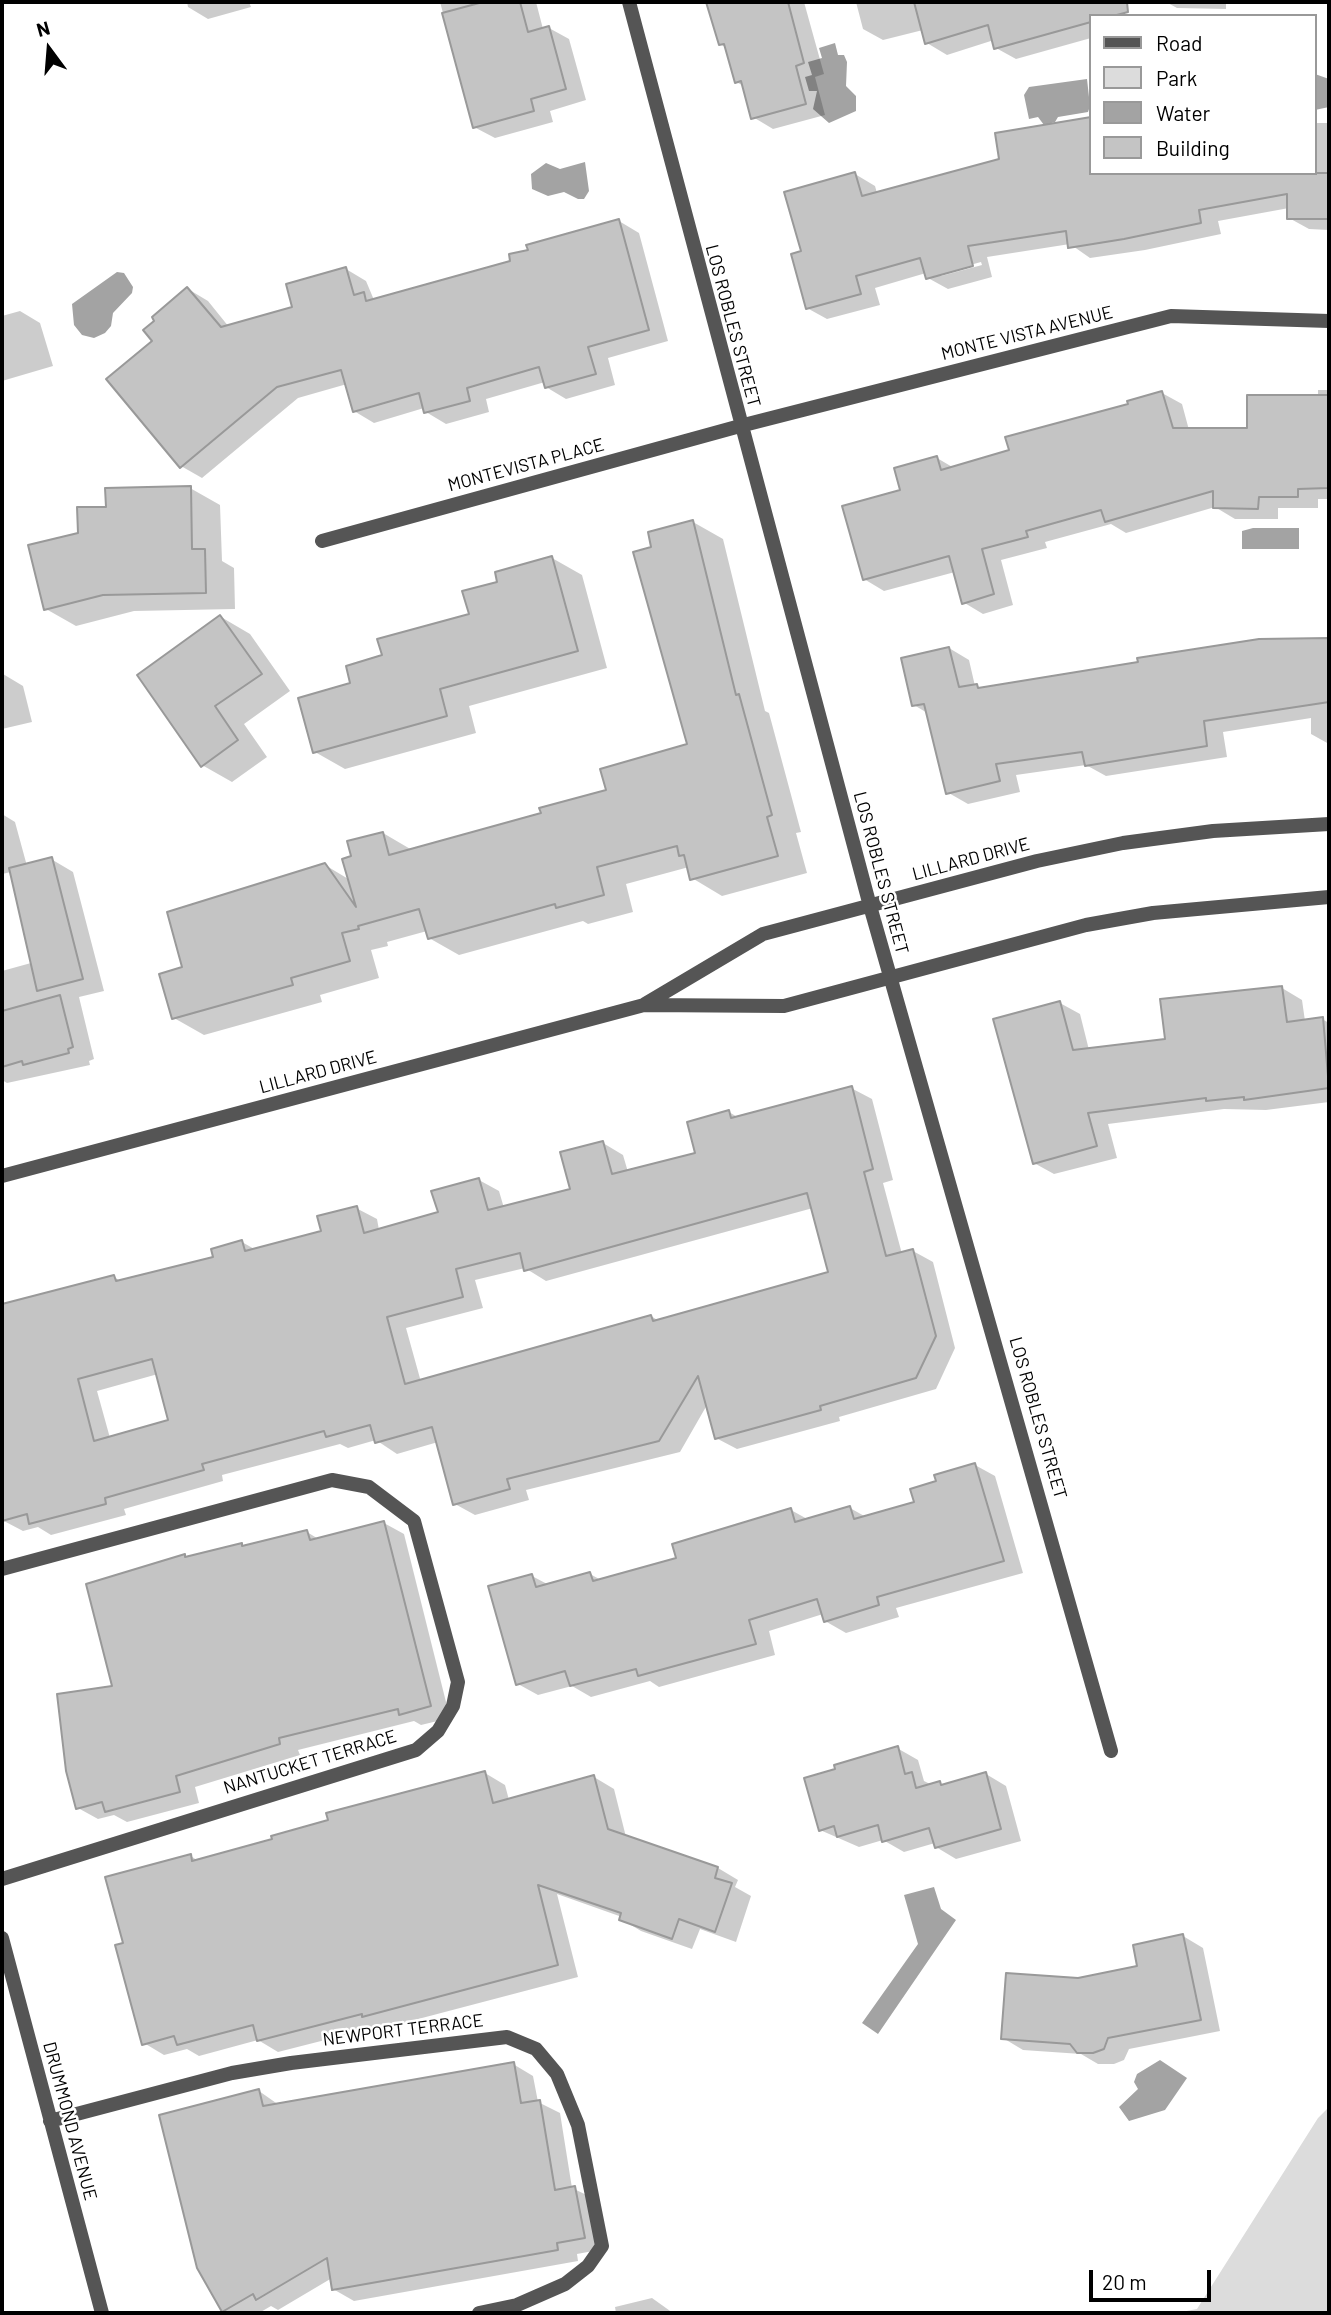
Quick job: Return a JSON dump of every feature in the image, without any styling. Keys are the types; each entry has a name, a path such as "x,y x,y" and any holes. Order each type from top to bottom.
{"street":[{"name":"LOS ROBLES STREET","path":"629,2 870,906 1111,1751"},
{"name":"MONTE VISTA AVENUE","path":"740,426 1171,316 1329,321"},
{"name":"MONTEVISTA PLACE","path":"322,541 740,426"},
{"name":"LILLARD DRIVE","path":"644,1005 763,934 1037,861 1124,844 1213,831 1329,824"},
{"name":"LILLARD DRIVE","path":"2,1176 644,1005 784,1006 1086,925 1153,912 1329,897"},
{"name":"NANTUCKET TERRACE","path":"2,1569 331,1480 369,1487 414,1521 458,1682 453,1706 438,1731 416,1750 2,1879"},
{"name":"DRUMMOND AVENUE","path":"2,1938 102,2313"},
{"name":"NEWPORT TERRACE","path":"50,2121 232,2073 291,2063 507,2037 536,2049 557,2074 578,2125 602,2246 588,2266 565,2284 517,2305 479,2313"}],"green space":[{"path":"1329,2107 1329,2313 1176,2313 1197,2309 1318,2118"}],"water":[{"path":"835,43 838,55 844,55 847,62 846,86 856,96 856,111 829,123 813,109 817,91 809,91 805,77 812,75 808,62 822,58 819,48"},
{"path":"1317,75 1329,79 1329,107 1317,110"},
{"path":"1087,79 1090,106 1088,112 1058,117 1055,122 1044,125 1038,117 1029,119 1024,95 1029,87"},
{"path":"585,162 589,191 584,199 564,192 548,196 532,189 531,174 546,163 560,169"},
{"path":"117,272 124,273 133,287 132,293 113,313 111,326 105,333 94,338 82,335 74,325 72,304"},
{"path":"1253,528 1299,528 1299,549 1242,549 1242,531"},
{"path":"934,1887 941,1909 956,1920 878,2034 862,2023 918,1944 904,1895"},
{"path":"1160,2060 1187,2078 1165,2110 1129,2121 1119,2107 1138,2089 1134,2082 1137,2074"}],"building":[{"path":"483,2 520,2 528,32 549,26 566,89 531,99 534,111 473,128 442,13"},
{"path":"706,2 788,2 804,63 796,66 806,104 751,119 741,81 735,83 724,44 719,45"},
{"path":"914,2 1127,2 1128,12 1090,14 1090,22 994,49 988,25 925,44"},
{"path":"1090,117 1090,175 1329,173 1329,219 1287,219 1287,194 1199,210 1201,223 1124,239 1068,248 1066,231 968,246 973,266 926,279 920,258 856,276 861,294 806,309 791,254 801,251 784,192 855,172 862,196 999,159 995,133"},
{"path":"619,219 649,330 588,347 596,374 545,388 539,367 467,388 470,401 424,413 419,393 353,412 341,370 277,387 180,468 106,379 152,341 143,330 154,321 152,317 187,287 221,327 292,307 286,284 346,267 354,295 364,292 366,301 510,261 509,254 528,250 526,245"},
{"path":"1162,391 1173,428 1247,428 1247,395 1329,395 1329,488 1298,489 1298,497 1259,497 1258,509 1213,508 1213,491 1105,522 1101,510 1026,531 1028,537 982,549 994,594 962,604 949,556 863,580 842,506 900,490 894,468 937,456 941,470 1009,450 1005,437 1128,404 1127,401"},
{"path":"191,486 192,549 205,549 206,593 103,595 44,610 28,545 78,533 77,507 106,507 105,488"},
{"path":"693,520 736,695 739,694 772,815 767,817 778,856 690,880 684,855 679,856 677,846 597,867 604,895 556,908 555,904 428,939 419,909 342,933 350,961 291,978 293,985 172,1019 159,974 182,967 167,912 325,863 356,907 342,859 351,856 347,841 383,832 389,855 541,813 539,808 606,790 600,769 687,744 633,552 651,547 648,532"},
{"path":"552,556 578,651 440,689 447,716 313,753 298,698 350,683 346,666 382,655 377,639 469,614 462,591 497,582 495,572"},
{"path":"220,615 262,674 215,706 238,740 201,767 137,675"},
{"path":"1329,638 1329,702 1204,721 1207,746 1085,766 1082,752 996,764 1000,781 946,794 924,704 912,706 901,658 949,647 959,687 977,684 978,688 1138,662 1137,658 1259,639"},
{"path":"52,857 83,979 37,991 9,868"},
{"path":"1282,986 1287,1022 1323,1017 1329,1088 1244,1100 1244,1097 1206,1101 1206,1098 1088,1113 1097,1146 1033,1164 993,1019 1060,1001 1073,1050 1165,1039 1160,999"},
{"path":"60,995 73,1047 68,1049 69,1053 23,1065 22,1061 2,1067 2,1011"},
{"path":"852,1086 873,1169 864,1172 886,1256 913,1249 936,1336 916,1378 820,1406 821,1410 715,1439 698,1376 659,1441 507,1479 510,1489 453,1505 432,1427 375,1443 370,1425 326,1437 324,1431 202,1464 204,1470 105,1498 106,1504 29,1524 27,1514 2,1521 2,1304 114,1275 116,1281 213,1257 211,1249 242,1240 245,1251 321,1231 317,1216 357,1206 364,1233 438,1212 431,1191 479,1178 488,1210 570,1189 560,1152 603,1141 612,1174 695,1153 687,1122 729,1110 731,1118","holes":["807,1193 828,1272 653,1321 651,1315 405,1384 387,1317 463,1297 456,1269 520,1253 524,1271","152,1359 168,1420 94,1441 78,1379"]},
{"path":"975,1463 1004,1561 877,1597 879,1605 824,1622 817,1599 749,1620 756,1644 638,1676 636,1669 570,1686 565,1671 516,1685 488,1586 532,1574 536,1587 590,1572 593,1581 676,1558 672,1544 791,1508 795,1522 850,1506 854,1519 914,1502 910,1489 936,1481 934,1475"},
{"path":"384,1521 431,1706 399,1715 398,1709 279,1738 280,1744 176,1776 180,1792 105,1812 102,1802 76,1809 66,1771 57,1694 112,1686 86,1584 185,1554 185,1557 242,1543 242,1546 307,1530 310,1540"},
{"path":"898,1746 905,1774 912,1772 916,1788 940,1781 941,1785 986,1772 1001,1829 935,1848 929,1828 882,1842 878,1825 837,1837 834,1826 819,1831 804,1778 835,1769 834,1765"},
{"path":"485,1771 493,1803 594,1775 608,1829 718,1867 715,1878 732,1883 715,1932 679,1919 672,1939 619,1920 621,1913 538,1885 558,1965 362,2017 362,2014 257,2041 253,2025 177,2045 174,2036 142,2045 115,1945 123,1943 105,1877 191,1854 192,1861 272,1839 271,1836 328,1820 326,1813"},
{"path":"1183,1934 1201,2020 1108,2038 1104,2049 1093,2053 1077,2053 1070,2044 1001,2039 1006,1973 1078,1978 1137,1966 1133,1945"},
{"path":"514,2062 521,2103 540,2100 555,2190 575,2186 585,2238 557,2243 558,2250 332,2290 327,2258 256,2300 253,2294 222,2312 197,2268 159,2115 259,2089 263,2106"}]}
